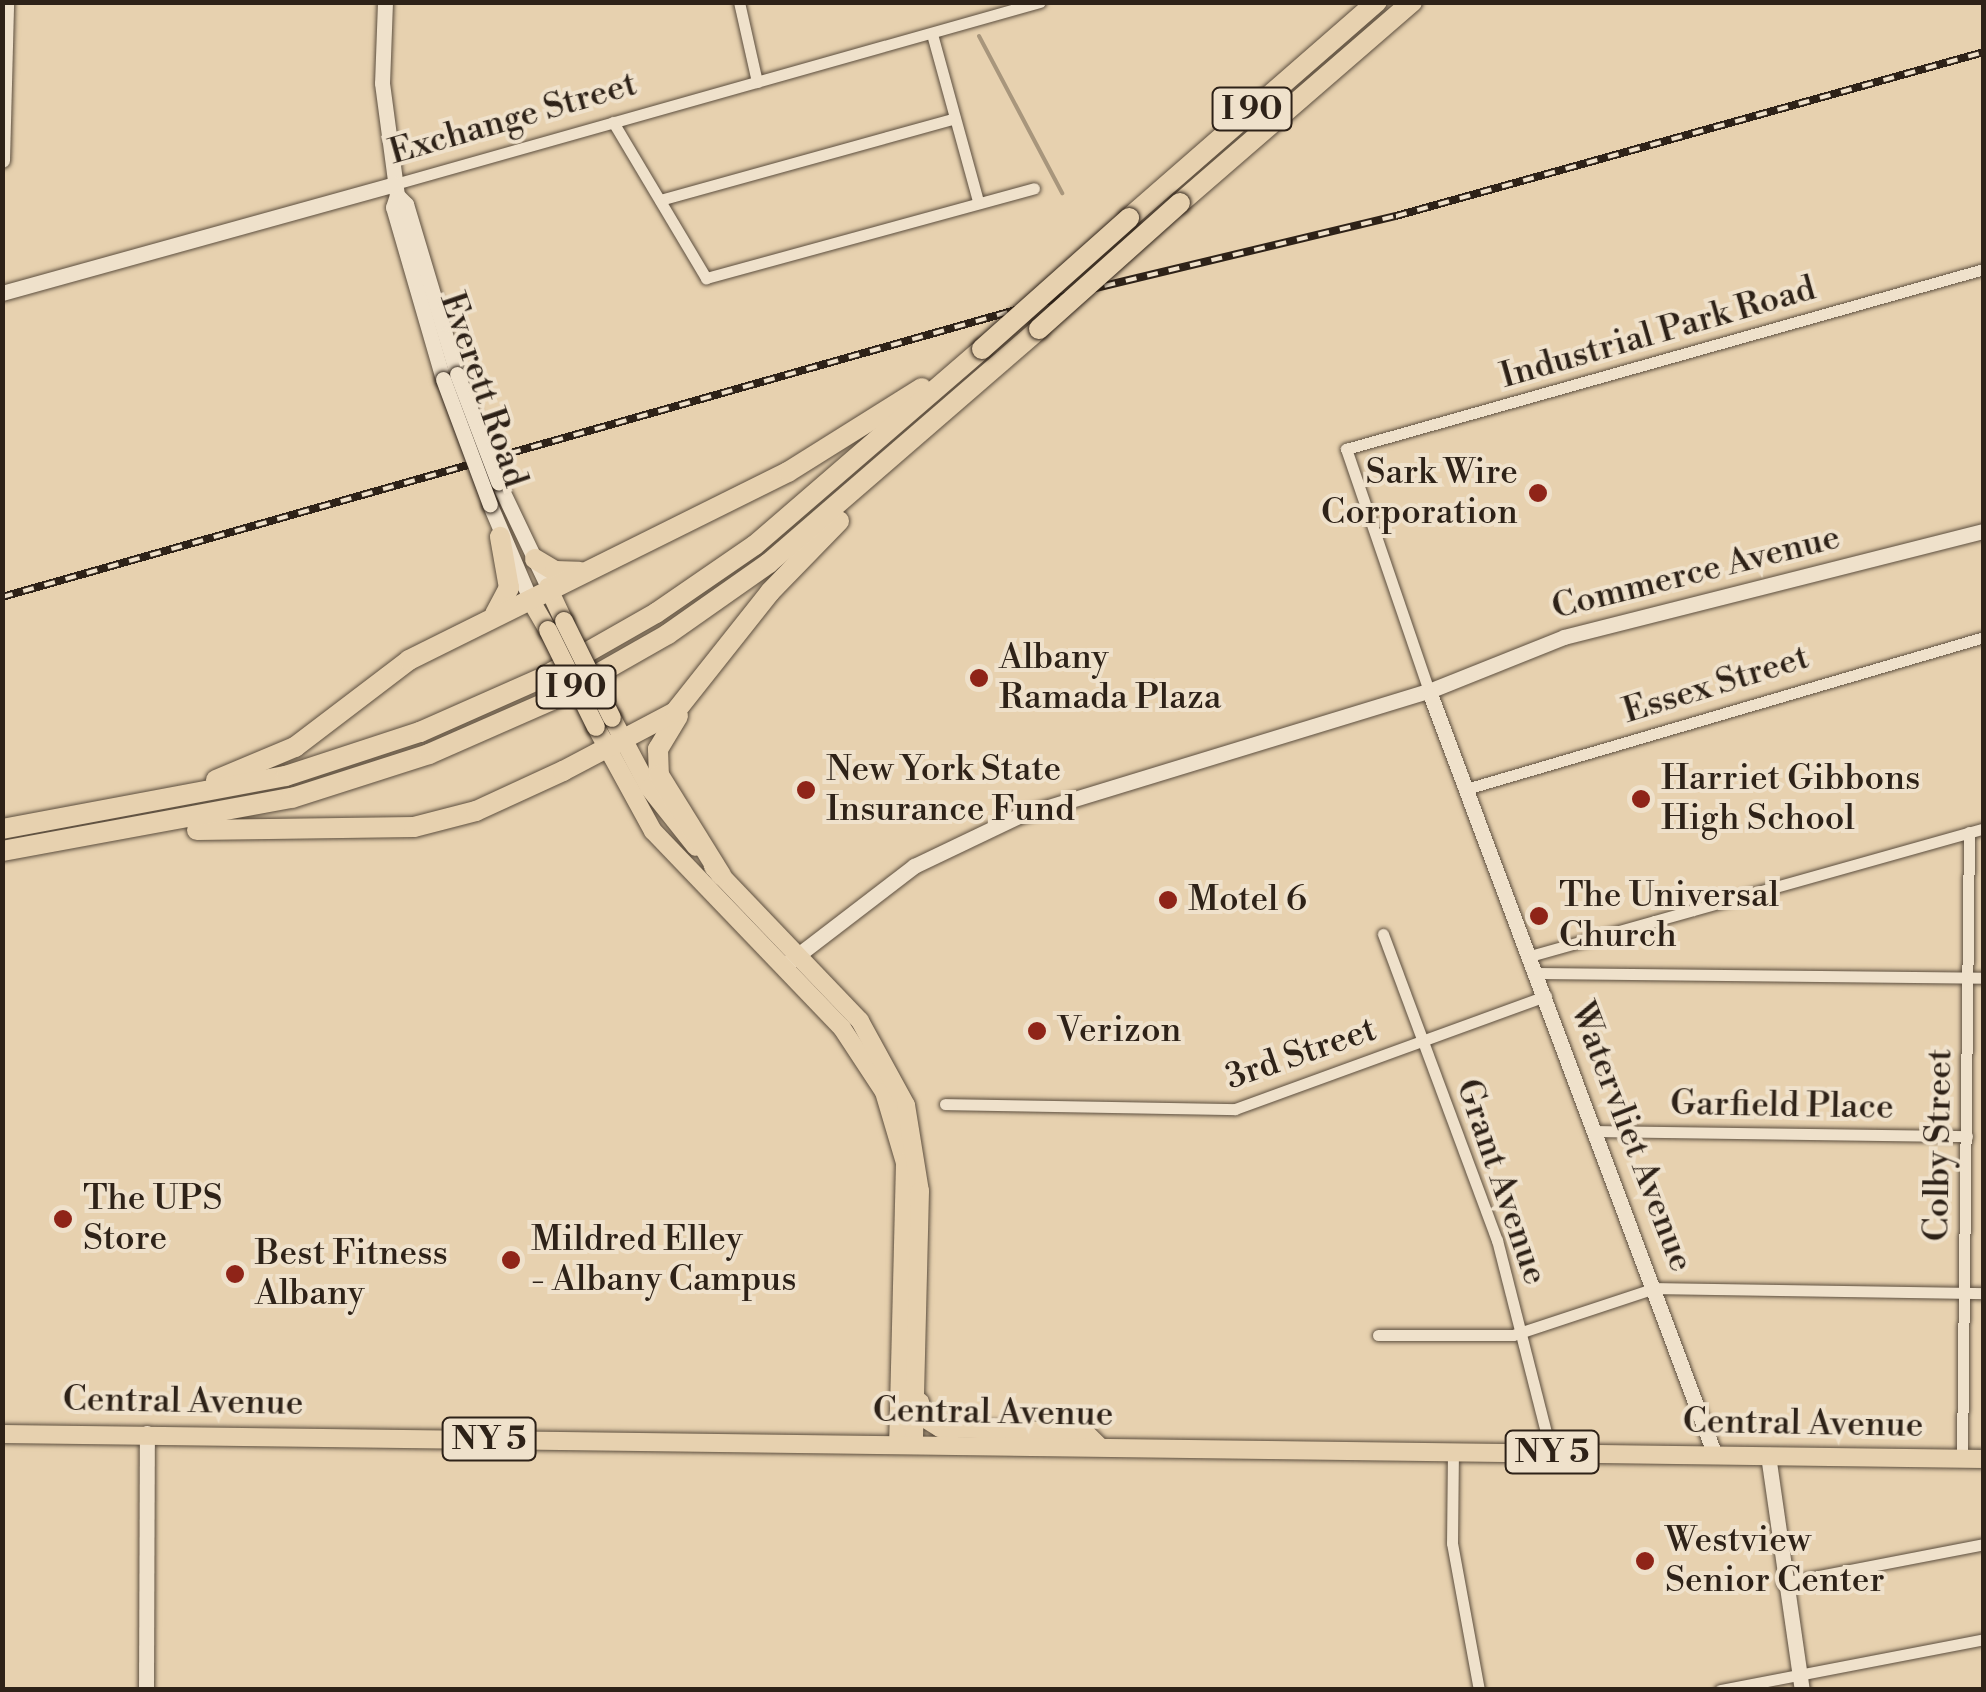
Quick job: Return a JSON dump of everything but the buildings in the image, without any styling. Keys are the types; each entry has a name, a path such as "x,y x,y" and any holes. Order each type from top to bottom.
{"highway":[{"name":"I 90","path":"2,829 286,776 420,732 542,678 656,613 755,546 1377,2"},
{"name":"I 90","path":"2,851 106,835 339,785 552,700 736,588 971,389 1412,2"},
{"path":"25,826 253,768 315,734 392,670 581,571 814,458 982,349"},
{"path":"721,875 668,796 657,764 662,739 770,592 971,389"},
{"path":"479,625 502,608 510,588 500,537"},
{"path":"535,559 555,571 581,571"},
{"path":"106,835 414,827 476,811 614,746 675,712 708,675"}],"main road":[{"path":"539,593 654,831 869,1032 906,1105 919,1165 917,1382 906,1444"},
{"path":"614,746 860,1051 890,1108 905,1163 906,1444"},
{"path":"821,1444 873,1437 892,1420 898,1300 905,1284"},
{"path":"917,1382 924,1418 940,1428 1085,1432 1099,1446"},
{"name":"Central Avenue","path":"2,1434 1452,1449 1984,1459"}],"street":[{"path":"2,160 6,2"},
{"name":"Everett Road","path":"385,2 383,100 396,190 392,207 500,537 539,593"},
{"path":"739,2 756,82"},
{"name":"Exchange Street","path":"2,293 396,190 613,122 1040,2"},
{"path":"932,34 978,200"},
{"path":"660,200 955,118"},
{"path":"613,122 706,278 978,200 1034,188"},
{"name":"Industrial Park Road","path":"1346,448 1984,269"},
{"name":"Everett Road","path":"450,376 535,559 539,593"},
{"name":"Watervliet Avenue","path":"1346,448 1429,690 1714,1454"},
{"name":"Commerce Avenue","path":"790,962 895,878 981,830 1429,690 1583,632 1984,531"},
{"name":"Essex Street","path":"1466,789 1984,637"},
{"path":"1530,956 1984,828"},
{"name":"Colby Street","path":"1962,1458 1969,832"},
{"name":"Grant Avenue","path":"1383,934 1496,1236 1551,1452"},
{"path":"1537,973 1984,978"},
{"name":"3rd Street","path":"945,1104 1235,1109 1546,996"},
{"name":"Garfield Place","path":"1596,1131 1967,1136"},
{"path":"1378,1335 1523,1333 1655,1288 1984,1293"},
{"path":"146,1690 147,1433"},
{"path":"1452,1449 1451,1539 1480,1690"},
{"path":"1768,1455 1782,1583 1801,1682"},
{"path":"1782,1583 1984,1544"},
{"path":"1720,1690 1801,1682 1984,1639"}],"waterway":[{"path":"979,36 1062,193"}],"railway":[{"path":"2,597 1083,291 1396,216 1984,52"}],"place":[{"name":"Sark Wire Corporation","path":"1538,493"},
{"name":"Albany Ramada Plaza","path":"979,678"},
{"name":"New York State Insurance Fund","path":"806,790"},
{"name":"Harriet Gibbons High School","path":"1641,799"},
{"name":"Motel 6","path":"1168,900"},
{"name":"The Universal Church","path":"1539,916"},
{"name":"Verizon","path":"1037,1031"},
{"name":"The UPS Store","path":"63,1219"},
{"name":"Mildred Elley - Albany Campus","path":"511,1260"},
{"name":"Best Fitness Albany","path":"235,1274"},
{"name":"Westview Senior Center","path":"1645,1561"}]}
